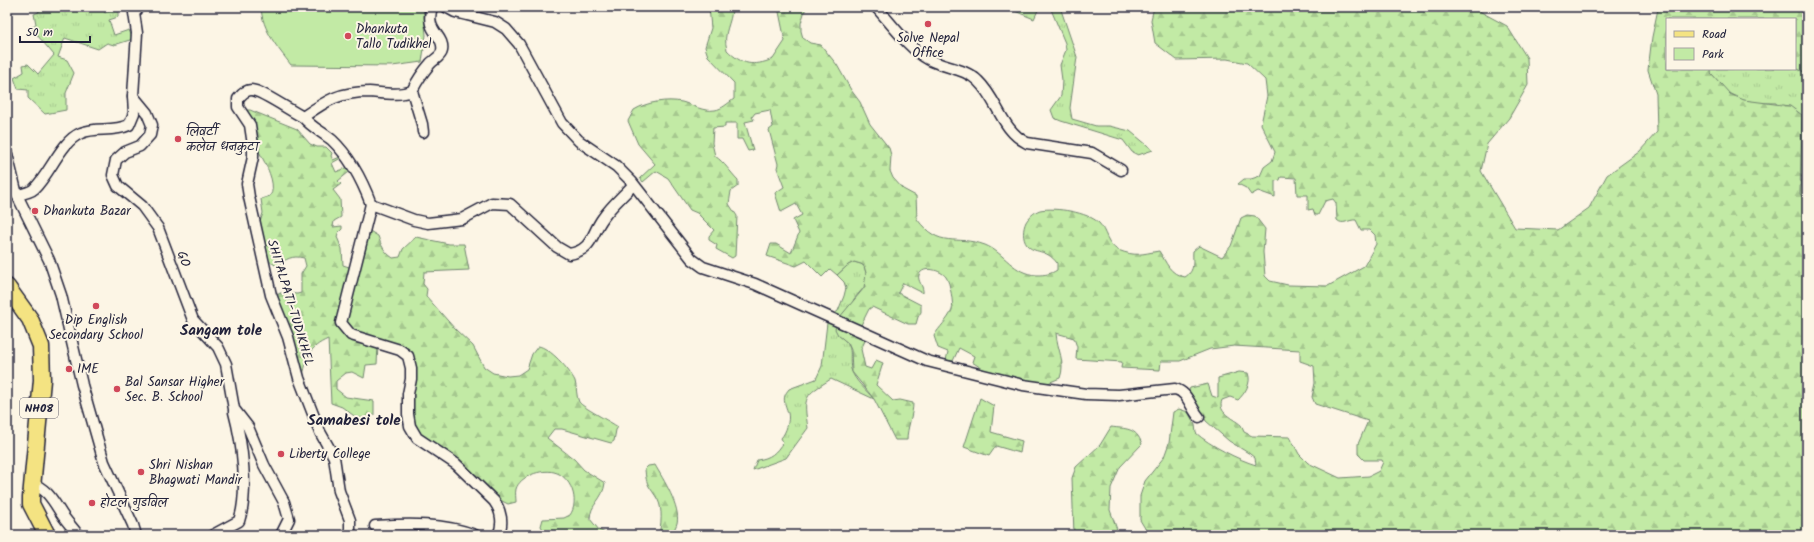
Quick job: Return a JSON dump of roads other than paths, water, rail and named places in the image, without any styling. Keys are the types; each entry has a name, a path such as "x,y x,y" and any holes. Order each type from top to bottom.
{"main road":[{"name":"NH08","path":"7,287 30,319 41,346 43,362 42,380 31,483 31,504 47,535"}],"street":[{"path":"17,195 34,190 70,142 81,133 98,130 119,130 129,125 134,113 133,96 136,43 134,13 140,7"},
{"path":"432,7 429,18 432,27 441,41 443,49 431,63 412,91 399,94 357,92 330,98 303,117 310,125 332,140 347,156 363,181 371,204 341,322 351,335 400,350 408,356 411,368 408,414 410,426 417,438 456,464 494,500 499,508 501,516 498,535"},
{"path":"446,7 455,12 495,22 506,29 519,44 541,87 562,123 579,140 616,166 692,259 703,267 755,284 927,361 1023,385 1086,394 1119,395 1175,389 1183,392 1193,410 1199,417"},
{"path":"876,7 918,52 929,60 970,75 978,81 985,89 1009,129 1019,139 1027,143 1092,153 1121,170"},
{"name":"SHITALPATI-TUDIKHEL","path":"303,117 264,94 252,90 243,93 238,99 238,107 250,125 253,157 247,184 248,197 271,294 288,337 299,378 320,432 334,457 339,491 350,520 350,535"},
{"path":"412,91 423,132"},
{"name":"GO","path":"133,96 147,113 152,125 150,135 140,146 125,152 116,160 113,174 118,186 142,206 158,228 192,320 218,347 226,364 234,409 248,427 264,465 284,502 289,519 281,535"},
{"path":"7,154 17,195 49,260 61,295 95,433 104,462 133,525 136,535"},
{"path":"371,204 414,220 428,223 462,219 492,203 510,204 557,247 569,254 577,253 586,247 603,218 633,185"},
{"path":"213,535 239,521 243,509 240,435 234,409"},
{"path":"31,483 42,487 49,493 78,535"},
{"path":"375,526 398,524 441,526 475,535"}],"place":[{"name":"Solve Nepal Office","path":"928,24"},
{"name":"Dhankuta Tallo Tudikhel","path":"348,36"},
{"name":"लिवर्टी कलेज धनकुटा","path":"178,139"},
{"name":"Dhankuta Bazar","path":"35,211"},
{"name":"Dip English Secondary School","path":"96,306"},
{"name":"IME","path":"69,369"},
{"name":"Bal Sansar Higher Sec. B. School","path":"117,389"},
{"name":"Liberty College","path":"281,454"},
{"name":"Shri Nishan Bhagwati Mandir","path":"141,472"},
{"name":"होटल गुडविल","path":"92,503"}],"district":[{"name":"Sangam tole","path":"221,331"},
{"name":"Samabesi tole","path":"354,421"}]}
